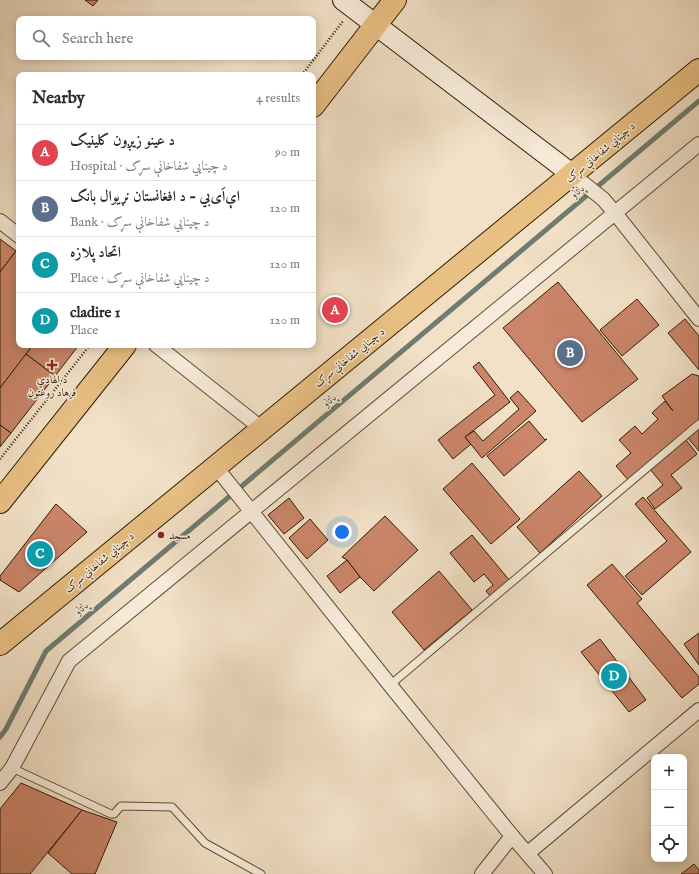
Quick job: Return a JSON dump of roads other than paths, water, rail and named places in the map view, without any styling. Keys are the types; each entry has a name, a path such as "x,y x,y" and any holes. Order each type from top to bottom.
{"main road":[{"path":"316,102 395,0"},
{"path":"348,4 580,181"},
{"name":"د چينايي شفاخانې سړک","path":"0,644 220,472 261,428 580,181 699,70"},
{"path":"0,502 123,348"}],"street":[{"path":"0,783 12,768 68,661 248,507 699,144"},
{"path":"580,181 603,199 699,319"},
{"path":"0,221 16,234"},
{"path":"160,348 261,428"},
{"path":"220,472 512,836 545,874"},
{"path":"528,853 699,710"},
{"path":"482,874 512,836"}],"lane":[{"path":"390,685 699,424"},
{"path":"12,768 111,814 114,814 121,806 172,807 205,843 261,874"}],"waterway":[{"name":"پاتاو","path":"0,737 6,729 46,651 699,101"}],"place":[{"name":"د عینو زیږون کلینیک","path":"335,310"},
{"name":"اې‌اَی‌بي - د افغانستان نړیوال بانک","path":"570,353"},
{"name":"د الهادي فرهاد روغتون","path":"52,365"},
{"name":"مسجد","path":"161,535"},
{"name":"اتحاد پلازه","path":"40,554"},
{"name":"cladire 1","path":"614,676"}]}
